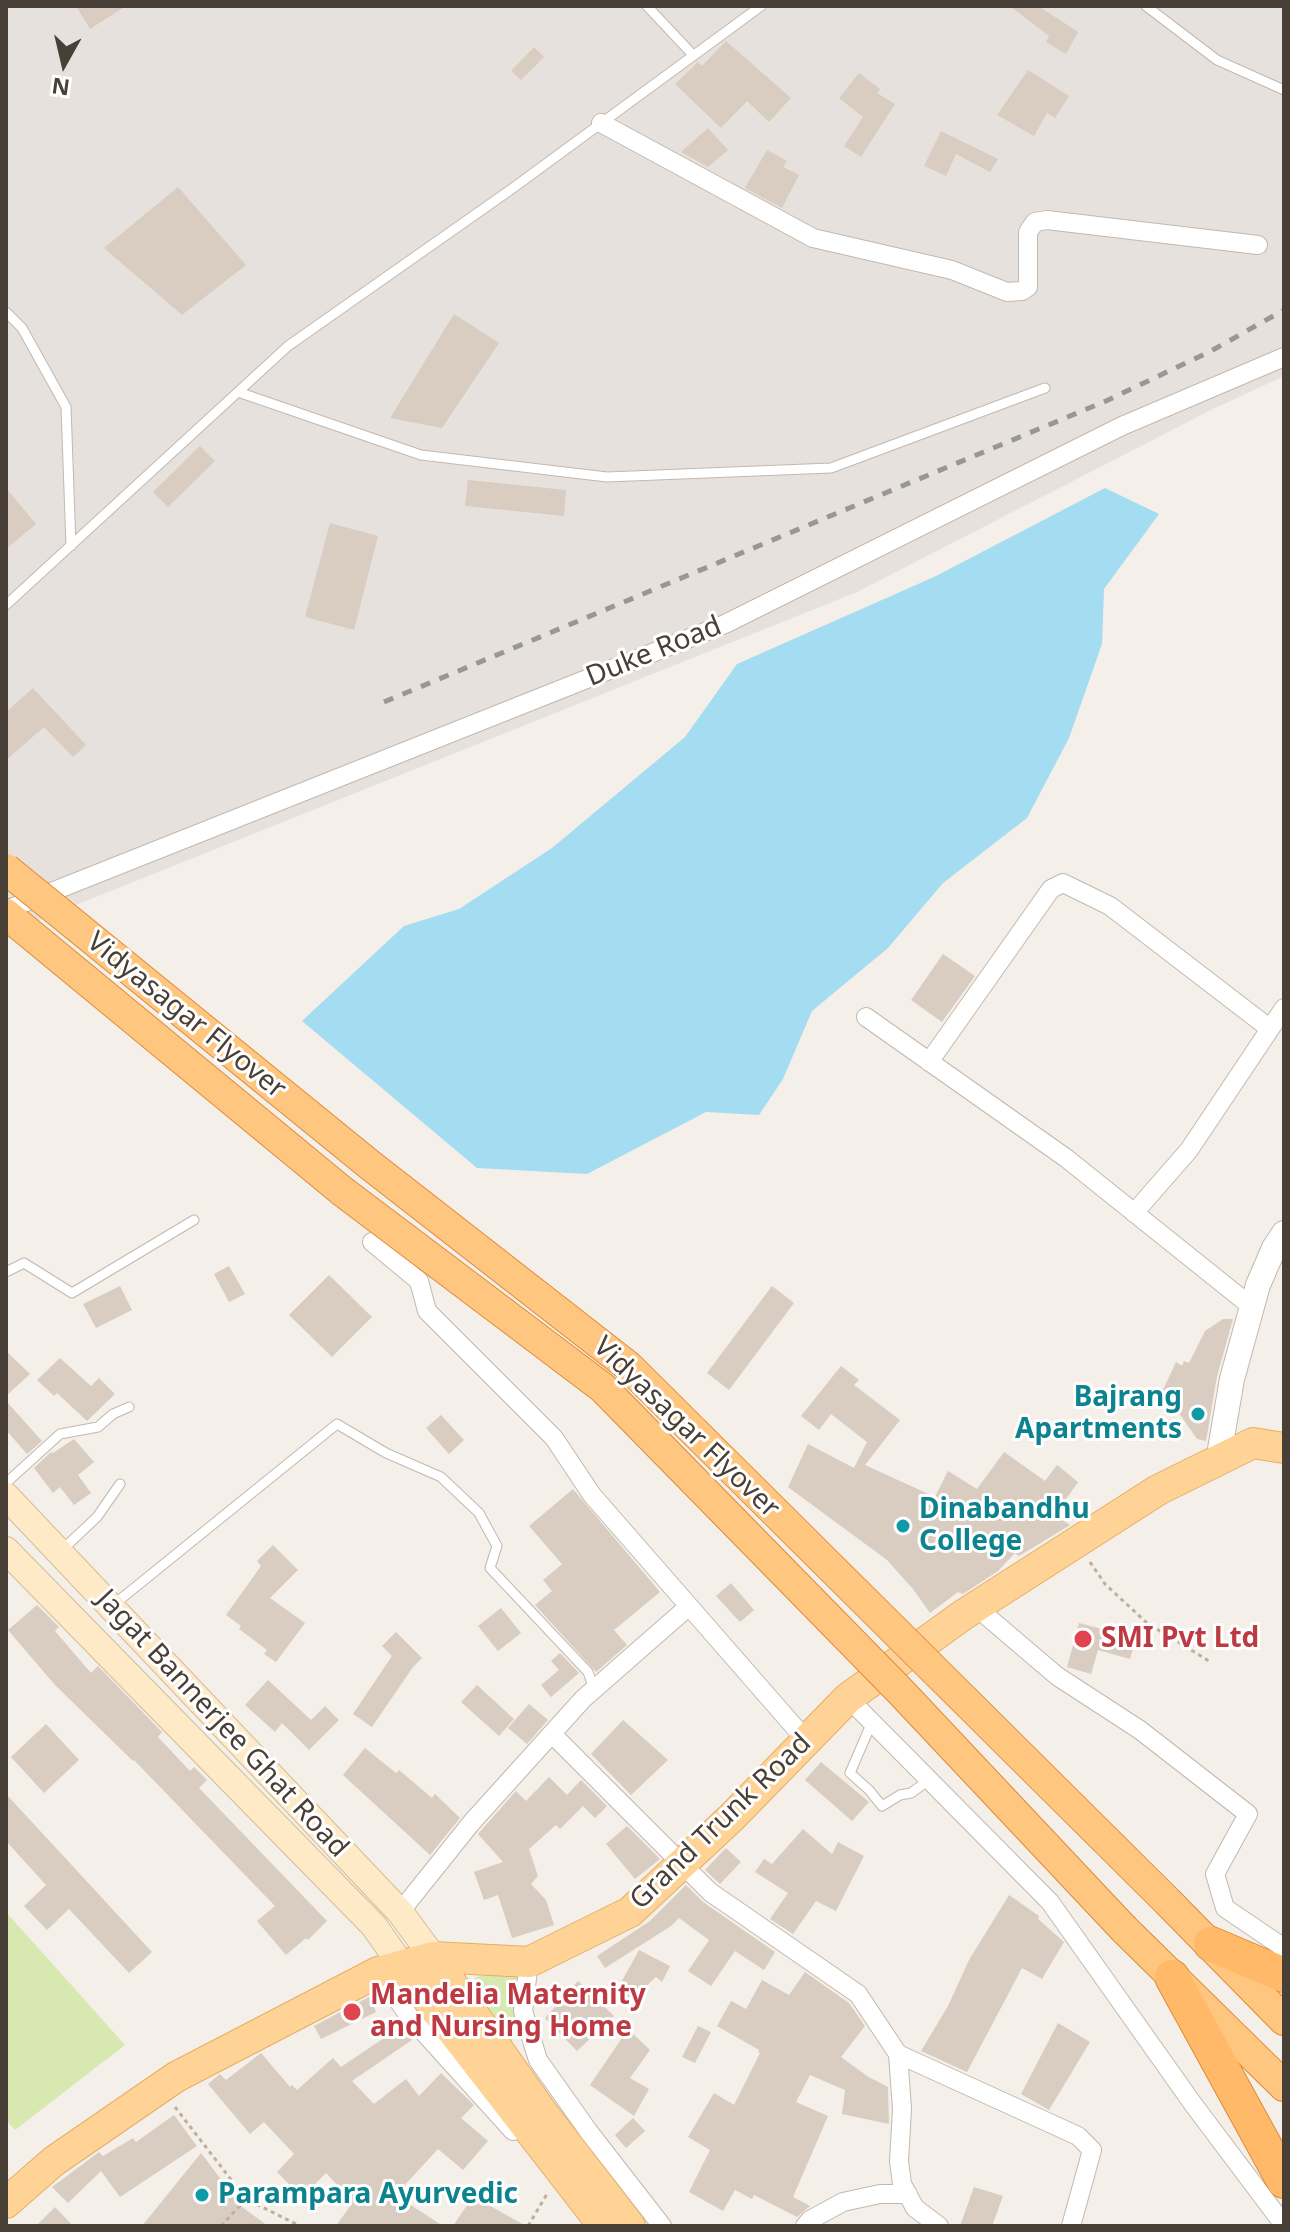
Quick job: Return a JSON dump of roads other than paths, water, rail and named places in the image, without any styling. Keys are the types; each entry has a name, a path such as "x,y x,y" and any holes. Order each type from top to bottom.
{"highway":[{"name":"Vidyasagar Flyover","path":"6,869 370,1165 628,1366 1284,2020"},
{"name":"Vidyasagar Flyover","path":"6,912 342,1191 603,1388 911,1702 1124,1929 1284,2086"},
{"path":"1211,1944 1284,1975"},
{"path":"1172,1977 1284,2181"}],"main road":[{"name":"Grand Trunk Road","path":"6,2203 54,2161 160,2087 390,1969 433,1957 529,1962 630,1912 731,1818 848,1698 976,1607 1158,1490 1253,1443 1284,1448"},
{"name":"Jagat Bannerjee Ghat Road","path":"6,1496 400,1912 433,1957"},
{"name":"Jagat Bannerjee Ghat Road","path":"6,1550 374,1926 390,1969"},
{"path":"433,1957 542,2112 630,2226"},
{"path":"390,1969 603,2226"}],"street":[{"path":"601,123 813,238 952,270 1007,292 1022,291 1028,287 1028,232 1035,222 1047,220 1258,245"},
{"name":"Duke Road","path":"6,912 725,624 1122,426 1284,357"},
{"path":"929,1062 1051,889 1063,883 1110,906 1269,1028"},
{"path":"1134,1213 1189,1150 1284,1008"},
{"path":"866,1017 1066,1158 1252,1307"},
{"path":"1218,1461 1232,1379 1258,1285 1284,1233"},
{"path":"372,1242 419,1281 427,1311 554,1438 592,1495 805,1739"},
{"path":"400,1912 472,1822 594,1689 688,1607"},
{"path":"976,1607 1057,1676 1140,1730 1248,1814 1215,1874 1225,1908 1284,1948"},
{"path":"848,1698 1050,1902 1193,2104 1284,2225"},
{"path":"552,1734 710,1892 858,1994 898,2054 902,2184 915,2208 939,2226"},
{"path":"529,1962 523,2011 538,2060 662,2226"},
{"path":"390,1969 409,2016 556,2181 589,2226"},
{"path":"898,2054 1078,2136 1092,2150 1071,2226"},
{"path":"805,2226 810,2220 843,2202 880,2194 908,2194"}],"lane":[{"path":"647,6 693,55"},
{"path":"6,605 288,346 761,6"},
{"path":"1146,6 1217,60 1284,90"},
{"path":"6,312 22,328 66,407 71,546"},
{"path":"238,392 421,455 607,477 831,468 1045,388"},
{"path":"6,1272 24,1263 72,1293 194,1220"},
{"path":"6,1483 60,1434 98,1427 113,1414 129,1407"},
{"path":"111,1607 337,1424 386,1453 441,1477 479,1513 497,1546 490,1568 588,1672 594,1689"},
{"path":"59,1552 97,1517 120,1484"},
{"path":"872,1722 850,1773 882,1806 900,1795 911,1793 929,1780"}],"water":[{"path":"1105,488 1159,514 1104,589 1102,644 1069,738 1027,818 943,883 888,948 812,1011 783,1079 759,1115 706,1112 587,1174 477,1168 302,1021 404,926 459,909 552,848 685,737 737,664 934,577"}],"railway":[{"path":"384,702 1106,401 1211,351 1284,310"}],"place":[{"name":"Bajrang Apartments","path":"1198,1414"},
{"name":"Dinabandhu College","path":"903,1526"},
{"name":"SMI Pvt Ltd","path":"1083,1639"},
{"name":"Mandelia Maternity and Nursing Home","path":"352,2012"},
{"name":"Parampara Ayurvedic","path":"202,2195"}]}
